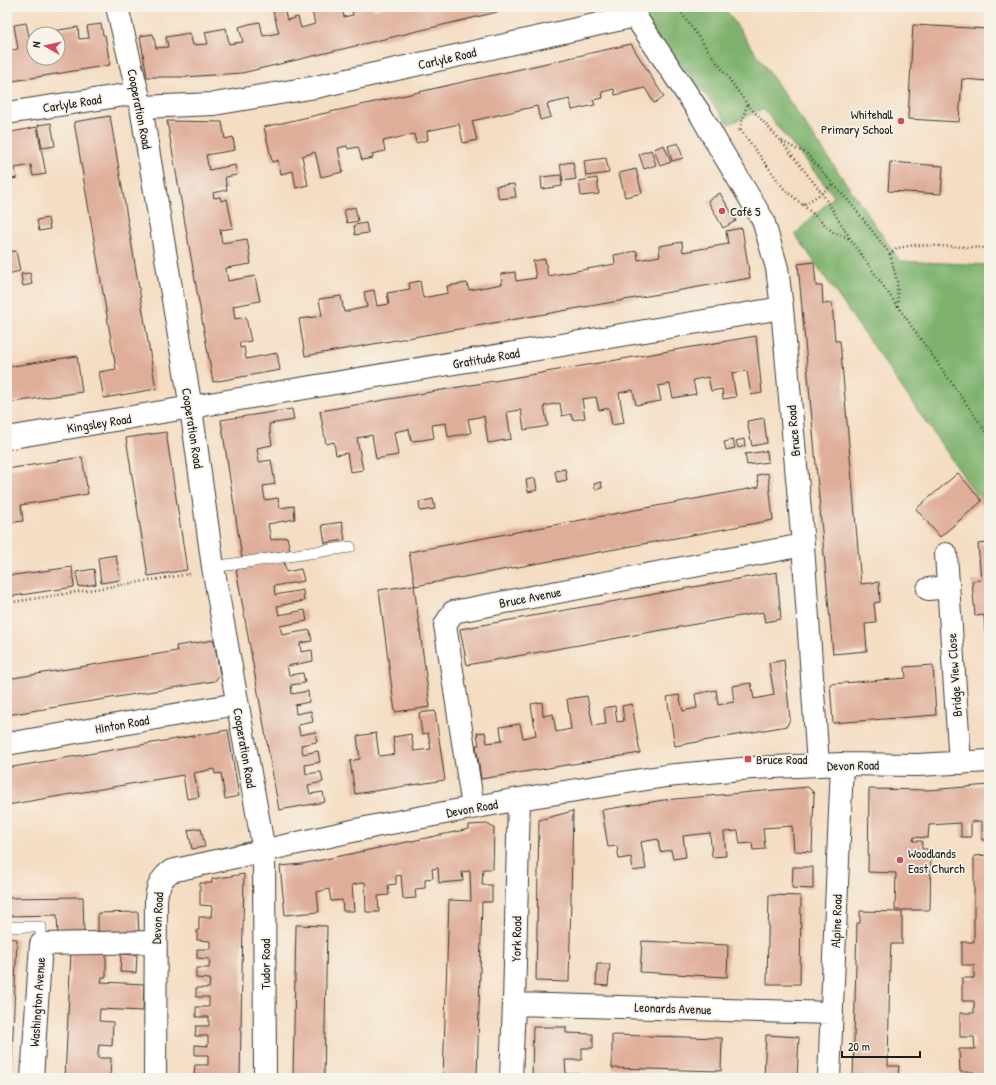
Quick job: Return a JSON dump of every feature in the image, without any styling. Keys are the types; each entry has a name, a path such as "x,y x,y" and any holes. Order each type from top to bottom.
{"street":[{"name":"Cooperation Road","path":"116,7 139,100 190,408 214,569 264,851"},
{"name":"Carlyle Road","path":"7,113 139,100 214,104 316,87 635,16 701,115"},
{"name":"Bruce Road","path":"701,115 762,220 777,268 782,308 803,545 818,765"},
{"name":"Gratitude Road","path":"190,408 782,308"},
{"name":"Kingsley Road","path":"7,438 190,408"},
{"name":"Bruce Avenue","path":"473,808 445,625 452,612 803,545"},
{"name":"Bridge View Close","path":"946,554 938,588 960,763"},
{"name":"Hinton Road","path":"7,744 237,704"},
{"name":"Devon Road","path":"155,1078 156,899 157,891 162,879 174,870 375,826 519,799 666,776 752,768 842,764 917,764 989,761"},
{"name":"Alpine Road","path":"829,1078 842,764"},
{"name":"York Road","path":"511,1078 519,799"},
{"name":"Tudor Road","path":"264,851 265,1078"},
{"name":"Washington Avenue","path":"32,1078 41,944 155,942"},
{"name":"Leonards Avenue","path":"514,1004 832,1013"}],"lane":[{"path":"214,569 350,547"},
{"path":"7,928 41,927 41,944"}],"path":[{"path":"677,7 747,104 780,140 822,193 851,240 989,436"},
{"path":"718,145 740,130 747,104"},
{"path":"740,130 785,190 833,232 851,240"},
{"path":"780,140 796,150 806,153 852,205 890,254 897,281 898,307"},
{"path":"803,205 822,193 832,184"},
{"path":"890,254 898,248 914,245 989,248"},
{"path":"7,603 214,569"}],"green space":[{"path":"634,7 724,7 900,261 989,265 989,513 795,234 834,196 763,109 729,124"}],"building":[{"path":"62,7 75,7 75,8 63,10"},
{"path":"311,7 342,7 344,17 353,15 351,7 373,7 374,10 386,7 514,8 242,73 184,77 147,77 140,36 153,34 156,48 168,47 166,37 190,33 193,45 208,44 205,32 226,28 229,44 243,42 239,27 249,24 260,22 263,36 279,33 273,11 284,9 287,20 298,17 301,28 315,24"},
{"path":"26,23 26,66 66,66 66,29 78,27 79,39 89,38 87,26 101,24 103,35 105,35 110,65 7,82 7,51 18,49 14,25"},
{"path":"913,25 989,29 989,81 962,79 959,122 908,119"},
{"path":"631,44 664,97 654,103 645,88 615,95 614,89 602,92 603,98 593,100 595,105 572,110 570,99 547,104 551,117 540,120 537,106 472,121 477,140 463,143 459,124 427,131 428,140 416,143 414,134 383,141 385,151 372,154 373,158 362,160 358,147 348,149 347,146 338,148 343,172 321,177 315,152 302,156 308,185 296,188 293,171 281,174 278,160 272,162 264,127"},
{"path":"110,116 156,389 104,398 99,372 116,369 74,122"},
{"path":"167,121 222,122 225,139 233,137 235,150 206,155 209,170 235,165 237,175 225,177 227,190 213,193 214,198 220,197 221,201 227,199 233,228 220,230 222,243 247,239 251,264 226,268 228,281 255,276 260,301 233,306 235,319 246,317 251,341 239,343 240,348 244,347 246,359 277,353 280,370 213,382"},
{"path":"51,123 55,146 42,148 38,125"},
{"path":"37,127 46,174 33,176 31,165 15,168 17,178 7,180 7,133"},
{"path":"678,143 683,158 672,161 668,146"},
{"path":"664,145 671,162 660,166 654,149"},
{"path":"651,150 656,165 644,169 639,154"},
{"path":"606,158 609,173 586,176 584,161"},
{"path":"573,162 576,179 563,181 560,164"},
{"path":"890,162 943,166 941,194 888,191"},
{"path":"636,169 642,193 625,197 619,173"},
{"path":"561,175 562,186 542,189 541,177"},
{"path":"597,178 599,194 581,196 579,181"},
{"path":"514,184 516,197 499,199 496,186"},
{"name":"Café 5","path":"720,193 736,221 723,228 708,201"},
{"path":"355,207 358,221 347,223 344,210"},
{"path":"48,218 50,229 39,231 37,220"},
{"path":"366,223 368,233 355,235 354,225"},
{"path":"742,228 750,278 305,356 299,319 322,316 319,299 341,296 344,312 367,307 364,292 374,290 377,306 389,304 387,293 410,289 409,283 420,281 423,298 448,293 447,286 467,283 469,290 502,284 501,274 515,272 516,281 536,278 533,261 545,259 548,276 615,264 614,255 637,251 638,260 660,256 659,246 682,242 683,252 728,244 726,231"},
{"path":"16,251 20,271 7,274 7,252"},
{"path":"814,262 816,286 822,286 823,304 832,303 835,341 840,341 861,584 879,582 880,602 874,603 876,623 865,624 867,651 833,654 798,264"},
{"path":"30,273 32,284 23,286 21,274"},
{"path":"756,336 762,393 751,395 747,371 732,373 736,397 723,399 722,389 711,391 708,377 693,380 696,394 673,398 670,384 658,386 661,401 636,405 633,390 619,393 624,423 612,425 609,408 599,410 596,397 582,399 585,418 573,420 571,414 562,416 560,403 544,406 548,426 524,430 521,410 507,412 511,439 488,443 484,416 468,419 471,433 448,437 446,423 432,425 434,438 411,441 409,429 394,432 398,455 376,459 372,435 357,438 363,470 350,472 347,453 336,455 334,442 326,444 320,411"},
{"path":"77,356 82,392 7,403 7,367"},
{"path":"292,409 294,420 269,424 272,445 257,448 259,462 271,460 275,484 263,486 265,500 278,498 280,508 294,506 295,519 268,524 271,540 287,537 290,550 242,558 221,420"},
{"path":"764,418 767,443 752,446 747,421"},
{"path":"166,432 187,570 148,576 126,438"},
{"path":"744,439 745,446 738,448 736,441"},
{"path":"733,440 735,448 726,450 724,442"},
{"path":"767,451 768,462 747,465 745,454"},
{"path":"82,457 88,494 21,505 23,521 7,523 7,469"},
{"path":"565,469 567,480 557,482 555,471"},
{"path":"768,473 773,520 415,586 409,552 759,487 757,475"},
{"path":"958,473 982,501 940,537 916,509"},
{"path":"535,478 537,490 528,492 526,480"},
{"path":"601,482 602,488 595,489 594,484"},
{"path":"433,499 435,509 420,511 419,502"},
{"path":"342,522 345,540 325,543 322,525"},
{"path":"989,543 989,632 985,632 984,615 975,616 972,581 981,580 978,544"},
{"path":"116,555 120,580 101,583 98,558"},
{"path":"284,561 286,572 301,569 304,581 274,586 275,595 303,590 304,601 277,606 279,615 305,610 307,621 280,626 282,635 310,630 312,641 300,643 301,652 312,650 313,661 287,666 289,675 303,673 305,683 291,685 292,694 308,691 309,702 295,705 296,714 311,711 313,722 298,725 300,735 315,732 317,742 301,745 303,754 318,751 320,762 305,765 306,774 321,772 323,782 308,785 310,794 323,792 325,802 279,810 236,569"},
{"path":"72,567 74,587 7,597 7,576"},
{"path":"94,569 96,584 79,587 76,572"},
{"path":"777,572 781,619 765,622 763,612 467,665 460,629"},
{"path":"414,585 430,707 395,712 379,590"},
{"path":"214,640 220,674 215,681 7,715 7,679 177,651 176,646"},
{"path":"784,660 790,719 787,726 675,746 667,697 679,695 683,711 697,708 695,694 716,690 718,705 734,702 732,686 751,683 754,699 774,695 769,663"},
{"path":"933,665 936,715 833,723 830,684 906,678 905,667"},
{"path":"587,696 593,726 606,724 604,708 615,706 617,722 624,721 622,706 632,704 640,753 481,779 476,745 479,745 477,733 485,732 487,743 502,741 500,727 520,724 523,738 536,735 531,704 542,702 543,716 553,714 556,732 571,729 567,699"},
{"path":"435,711 445,780 355,794 350,761 360,759 357,736 376,733 379,756 395,754 393,737 411,734 414,751 431,749 428,733 422,734 419,713"},
{"path":"228,730 239,796 225,799 221,773 215,774 214,769 194,773 199,797 187,799 183,775 7,805 7,768"},
{"name":"Woodlands East Church","path":"989,785 989,840 982,840 982,821 971,822 971,837 961,837 961,823 929,825 928,838 914,837 913,841 922,841 922,849 931,849 930,910 895,910 896,873 868,872 869,789 929,790"},
{"path":"808,787 814,793 812,852 794,851 792,826 763,828 765,849 753,850 752,843 740,844 738,831 724,832 726,856 712,857 710,833 683,836 686,857 673,859 671,850 660,852 658,839 641,842 646,869 633,871 631,857 619,859 617,846 608,847 602,810 664,800"},
{"path":"573,811 569,982 536,981 539,820"},
{"path":"487,824 494,828 493,869 483,869 482,885 492,885 492,902 482,902 477,1078 443,1078 449,900 471,901 470,871 462,872 463,881 439,883 438,868 432,869 433,878 425,879 425,888 415,889 416,898 403,899 401,875 396,876 396,884 388,885 389,895 378,896 379,912 366,912 365,882 352,885 354,911 343,911 342,900 331,901 329,889 317,892 319,912 285,915 280,866 302,864 469,829 469,825"},
{"path":"201,828 205,847 192,849 188,830"},
{"path":"989,855 989,1078 975,1078 974,1072 960,1072 959,1049 975,1049 974,1037 960,1037 960,1013 974,1013 974,1001 962,1001 962,978 974,978 974,965 962,965 962,942 974,942 974,856"},
{"path":"793,867 813,867 813,889 792,888"},
{"path":"244,874 240,1078 207,1078 207,1075 194,1075 195,1065 208,1065 208,1055 195,1055 195,1045 208,1046 208,1036 195,1036 196,1026 209,1026 209,1017 196,1017 196,1007 209,1007 209,997 196,997 196,988 209,988 210,979 196,978 196,968 209,968 210,959 197,958 197,949 210,949 210,941 197,940 197,930 199,930 199,917 211,917 212,906 200,905 200,883 212,883 212,879"},
{"path":"769,895 801,896 800,984 767,984"},
{"path":"83,897 84,934 98,934 98,913 138,912 139,935 58,937 57,915 7,916 7,898"},
{"path":"860,911 902,912 902,944 891,944 890,964 888,1066 899,1066 898,1078 853,1078 857,923 860,923"},
{"path":"296,925 327,926 324,1078 293,1078"},
{"path":"7,938 17,939 11,1078 7,1078"},
{"path":"642,941 728,945 727,977 640,972"},
{"path":"71,951 106,952 106,977 102,977 101,982 144,984 143,1011 100,1009 99,1021 113,1022 112,1046 99,1045 98,1052 98,1058 111,1058 110,1078 65,1078"},
{"path":"121,954 137,955 136,973 120,972"},
{"path":"597,964 610,964 608,986 596,985"},
{"path":"533,1027 566,1027 566,1033 593,1034 593,1048 582,1048 582,1060 565,1060 566,1074 580,1074 580,1078 532,1078"},
{"path":"612,1035 722,1038 721,1071 612,1068"},
{"path":"766,1035 799,1037 797,1078 764,1078"}],"place":[{"name":"Whitehall Primary School","path":"901,121"},
{"name":"Café 5","path":"722,211"},
{"name":"Bruce Road","path":"748,759"},
{"name":"Woodlands East Church","path":"900,860"}]}
